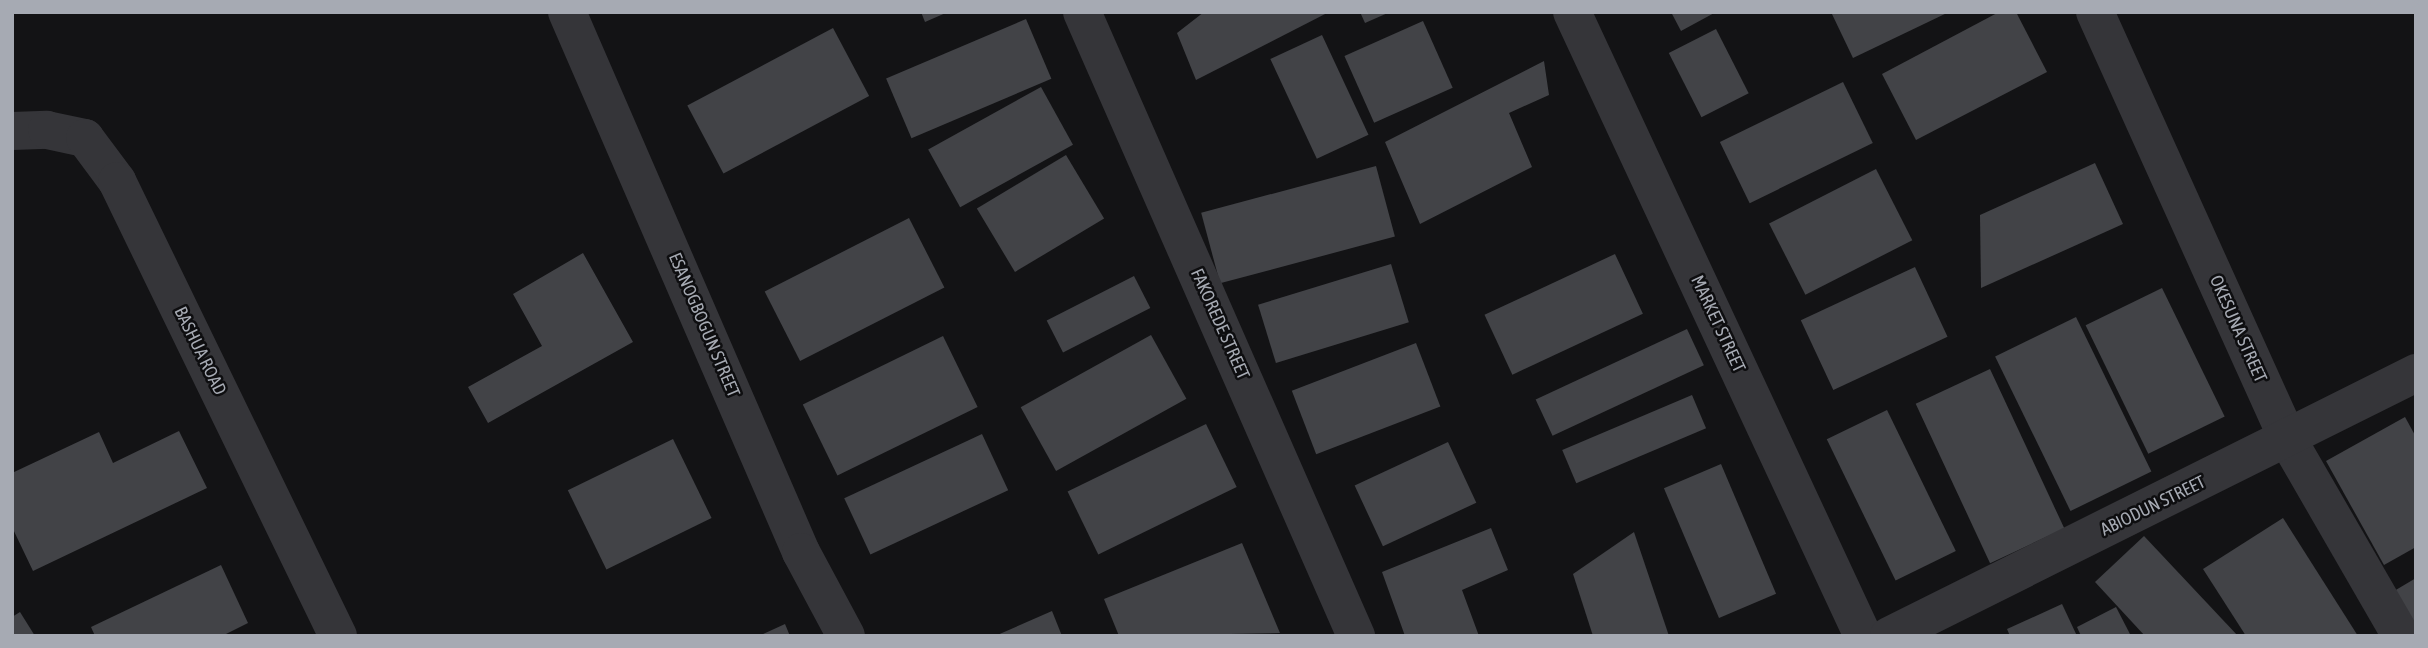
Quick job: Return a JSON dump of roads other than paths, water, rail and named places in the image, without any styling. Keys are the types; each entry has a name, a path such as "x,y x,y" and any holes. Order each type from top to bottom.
{"street":[{"name":"ESANOGBOGUN STREET","path":"567,12 801,552 846,636"},
{"name":"FAKOREDE STREET","path":"1082,12 1356,636"},
{"name":"MARKET STREET","path":"1572,12 1863,636"},
{"name":"OKESUNA STREET","path":"2095,12 2288,440 2401,636"},
{"name":"BASHUA ROAD","path":"12,131 47,130 85,138 117,181 338,636"},
{"name":"ABIODUN STREET","path":"1889,636 2288,440 2416,373"}]}
